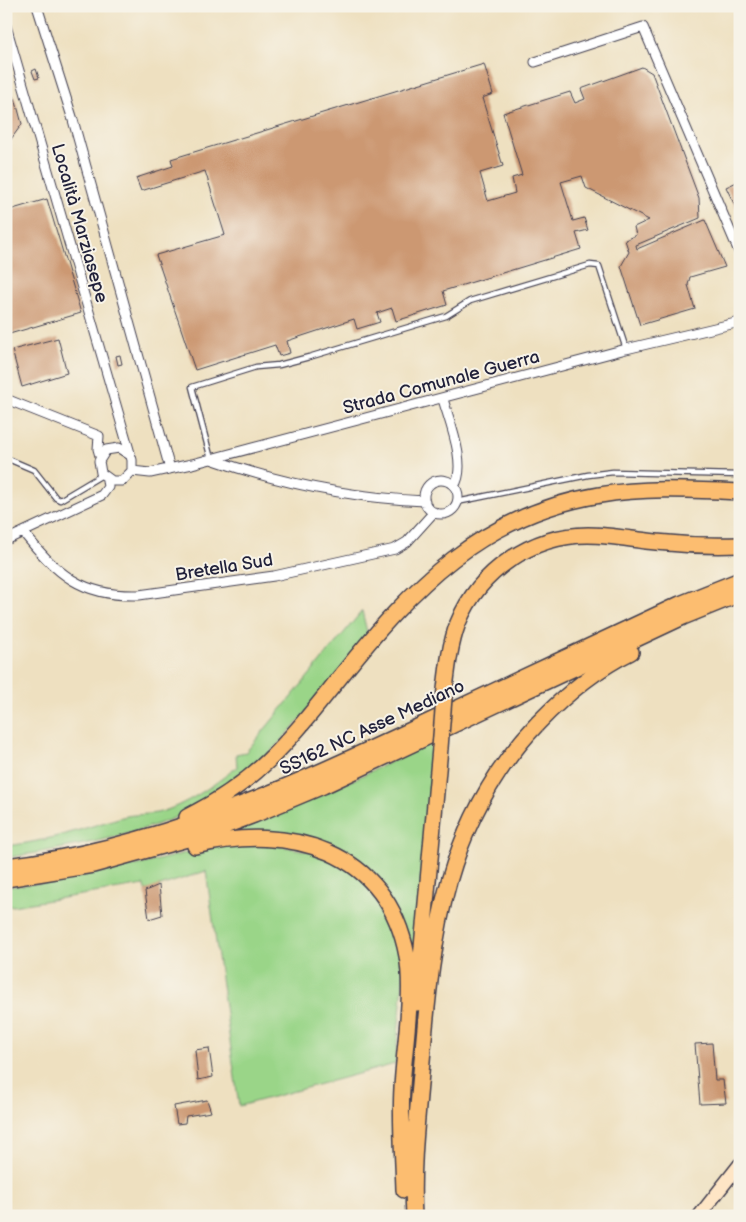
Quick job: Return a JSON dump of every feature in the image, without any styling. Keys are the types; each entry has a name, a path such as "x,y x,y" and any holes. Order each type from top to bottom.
{"highway":[{"path":"91,858 185,818 226,796 257,773 293,735 403,602 453,557 496,530 554,506 599,495 656,490 740,492"},
{"path":"403,1176 444,698 452,644 468,603 493,573 528,548 557,539 588,535 656,542 740,545"},
{"name":"SS162 NC Asse Mediano","path":"6,866 91,858 254,801 318,774 680,604 740,580"},
{"name":"SS162 NC Asse Mediano","path":"6,879 91,858 198,836 254,815 323,786 683,617 740,594"},
{"path":"414,1216 415,1140 436,935 454,860 479,804 498,772 525,737 556,704 618,658 740,600"},
{"path":"91,858 144,858 210,842 262,838 322,849 348,861 368,877 384,897 396,919 407,957 408,996 401,1122 404,1216"}],"main road":[{"path":"700,1216 740,1164"}],"street":[{"path":"37,6 73,120 170,469"},
{"name":"Località Marziasepe","path":"6,26 130,455"},
{"path":"535,62 643,27 740,254"},
{"name":"Strada Comunale Guerra","path":"132,471 150,474 443,399 626,349 740,322"},
{"path":"6,399 99,436 98,449 100,456 98,465 108,487 102,495 6,540"},
{"path":"443,399 460,466 459,479 454,486"},
{"path":"115,447 123,428"},
{"path":"100,456 106,450 115,447 124,449 130,455 132,471 122,481 104,477"},
{"path":"211,459 247,472 302,484 370,496 425,501"},
{"path":"445,480 454,486 457,490 458,502 451,510 440,513 434,512 425,501 426,489 434,481 445,480"},
{"name":"Bretella Sud","path":"23,532 44,558 75,584 119,596 139,595 274,576 395,549 407,542 434,512"}],"lane":[{"path":"211,459 192,387 256,367 279,365 309,357 446,316 470,301 590,265 599,266 626,349"},
{"path":"6,458 34,470 56,498 60,500 104,477"},
{"path":"458,502 588,475 613,472 740,475"}],"green space":[{"path":"362,611 368,636 315,702 278,744 237,783 214,800 168,820 123,835 6,858 6,846 51,838 126,816 168,810 209,788 237,767 236,754 246,752"},
{"path":"434,741 415,982 411,959 353,858 233,834 233,832 311,800"},
{"path":"270,844 322,854 361,876 396,932 404,973 395,1064 239,1106 206,871 145,891 144,885 6,907 6,887 51,882 143,864 208,847"}],"building":[{"path":"484,64 493,94 482,98 503,166 480,173 488,201 515,193 512,178 522,175 503,113 570,92 575,103 585,99 581,89 642,67 652,73 699,198 700,218 636,245 637,249 705,220 725,267 690,277 688,285 695,309 640,325 621,266 629,252 625,240 636,235 634,227 649,220 586,188 582,176 561,182 573,221 584,218 588,230 576,233 581,249 443,291 447,305 396,321 392,308 377,313 380,322 357,329 354,319 287,341 290,353 279,356 275,345 195,370 156,255 225,235 205,171 141,191 136,178 173,166 171,159"},
{"path":"36,69 39,78 35,79 32,71"},
{"path":"6,91 15,98 22,124 6,146"},
{"path":"739,181 740,206 736,208 726,187"},
{"path":"47,199 81,313 6,335 6,211"},
{"path":"58,338 67,373 22,387 12,350"},
{"path":"120,355 122,364 118,365 116,356"},
{"path":"159,885 162,915 149,919 145,891"},
{"path":"712,1043 715,1080 723,1080 726,1103 700,1104 695,1044"},
{"path":"209,1048 213,1077 198,1080 195,1050"},
{"path":"207,1100 211,1112 186,1116 185,1123 177,1124 174,1106"}]}
